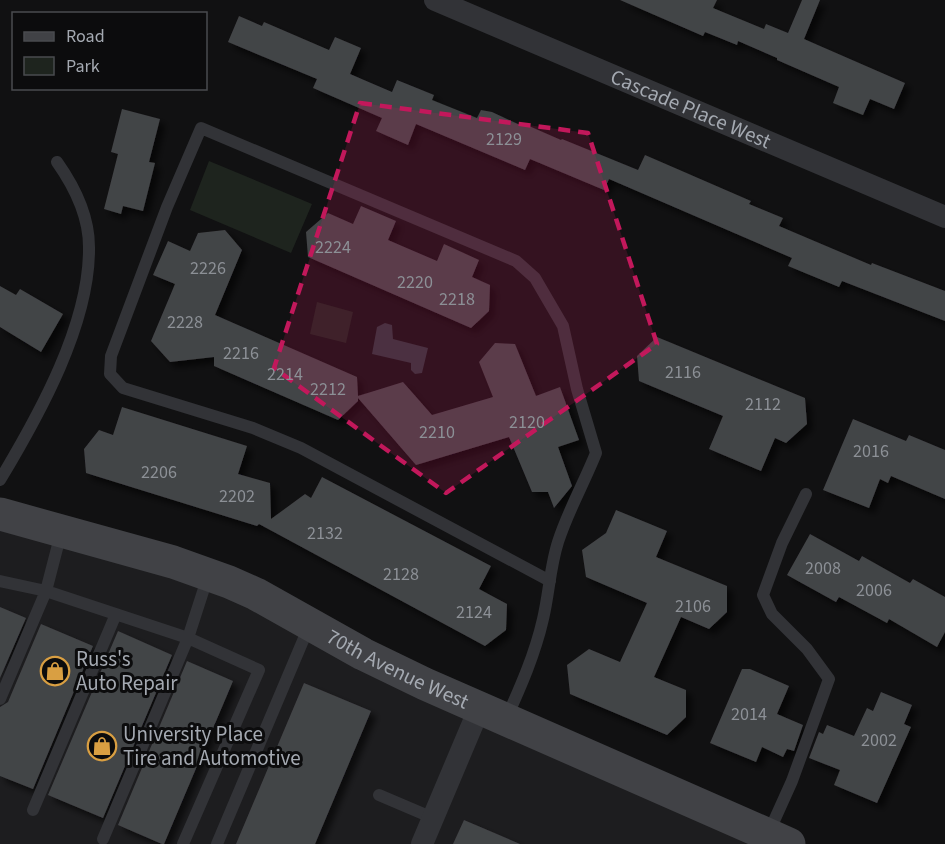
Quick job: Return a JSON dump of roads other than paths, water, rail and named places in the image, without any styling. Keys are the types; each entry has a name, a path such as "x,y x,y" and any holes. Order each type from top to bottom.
{"street":[{"name":"Cascade Place West","path":"435,0 945,217"},
{"name":"70th Avenue West","path":"0,514 173,562 256,594 363,654 492,715 773,841"},
{"path":"422,844 433,818 492,715"}],"lane":[{"path":"492,715 529,669 543,622 557,544 568,511 596,453 577,389 563,326 535,278 516,261 201,128 167,207 111,356 111,374 123,388 253,428 301,448 550,581"},
{"path":"0,480 44,402 64,356 74,330 87,274 89,246 87,226 69,179 57,162"},
{"path":"773,841 829,679 807,649 772,614 764,595 782,543 807,494"},
{"path":"0,699 46,591 61,532"},
{"path":"103,839 188,638 209,575"},
{"path":"0,581 46,591 188,638 259,670 183,844"},
{"path":"33,810 116,614"},
{"path":"217,844 310,623"},
{"path":"379,795 433,818"}],"place":[{"name":"Russ's Auto Repair","path":"55,671"},
{"name":"University Place Tire and Automotive","path":"102,746"}]}
